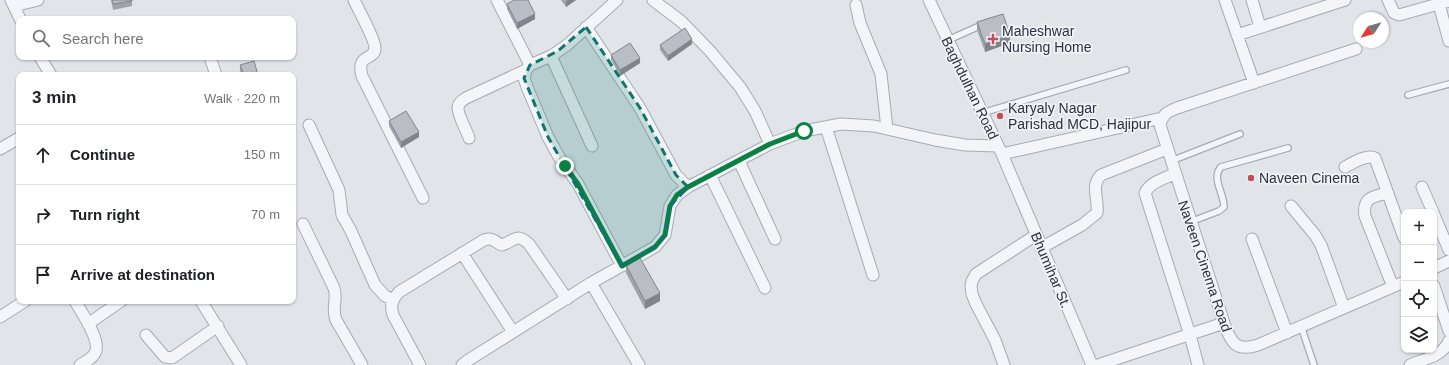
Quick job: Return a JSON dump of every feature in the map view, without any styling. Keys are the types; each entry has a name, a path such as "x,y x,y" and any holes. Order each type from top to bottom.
{"street":[{"path":"18,16 12,3 38,0"},
{"path":"354,0 373,41 375,49 373,53 361,62 360,68 362,76 423,198"},
{"path":"497,0 528,67 524,78 548,137 559,157 578,184 622,266"},
{"path":"469,138 458,112 460,102 551,56 567,45 617,0"},
{"path":"653,0 682,22 710,51 740,87 756,111 770,144"},
{"name":"Baghdulhan Road","path":"929,0 1011,176"},
{"path":"1225,0 1254,83"},
{"path":"1252,0 1260,27"},
{"path":"1237,35 1345,0"},
{"path":"1388,0 1394,13 1399,15 1444,3 1449,40"},
{"path":"856,5 860,23 881,74 887,129"},
{"path":"586,27 640,108 676,175 688,187"},
{"path":"462,365 591,283 655,247 665,235 670,206 677,195 688,187 770,144 804,131 841,124 859,124 935,140 1000,150 1161,121 1168,112 1177,108 1356,49"},
{"path":"551,56 592,146"},
{"path":"42,60 49,72"},
{"path":"211,60 215,72"},
{"name":"Naveen Cinema Road","path":"1161,121 1170,162 1229,337 1236,346 1247,348 1401,283"},
{"path":"309,125 339,190 342,215 351,231 375,285 385,296 392,299"},
{"path":"826,126 873,275"},
{"path":"0,149 16,140"},
{"path":"1041,248 1082,225 1097,213 1098,205 1095,186 1097,179 1101,175 1167,149"},
{"path":"1345,167 1366,157 1371,156 1375,158 1401,230"},
{"path":"739,161 775,239"},
{"path":"1174,174 1151,184 1145,193 1198,365"},
{"path":"710,175 765,288"},
{"name":"Bhumihar St.","path":"1011,176 1092,365"},
{"path":"1422,187 1431,209"},
{"path":"1388,193 1376,196 1369,200 1365,204 1364,209 1365,216 1393,286"},
{"path":"1291,206 1315,235 1321,245 1344,308"},
{"path":"1437,222 1449,250"},
{"path":"303,224 334,288 336,294 334,314 336,320 362,365"},
{"path":"1004,365 995,340 976,304 971,286 972,281 976,274 1036,235"},
{"path":"420,365 393,315 391,307 392,299 399,292 484,240 489,238 502,245 519,237 524,239 567,299"},
{"path":"1252,239 1287,332"},
{"path":"462,253 513,332"},
{"path":"1437,267 1449,261"},
{"path":"591,283 639,365"},
{"path":"1437,295 1449,331"},
{"path":"0,317 20,304"},
{"path":"77,304 94,334 97,344 94,355 80,365"},
{"path":"88,324 116,304"},
{"path":"203,304 241,365"},
{"path":"1098,365 1224,323"},
{"path":"146,335 164,357 172,358 218,326"},
{"path":"1410,365 1439,353 1446,348 1449,341"}],"lane":[{"path":"948,40 988,22"},
{"path":"982,113 1126,70"},
{"path":"1408,95 1449,84"},
{"path":"1170,162 1240,134"},
{"path":"1190,222 1219,211 1224,207 1224,200 1217,178 1217,171 1221,166 1288,148"},
{"path":"1301,326 1314,365"}],"highlighted area":[{"path":"586,27 640,108 676,175 688,187 670,206 665,235 655,247 622,266 548,137 524,78 530,65 558,51"}],"building":[{"path":"112,0 132,0 132,1 113,4"},
{"path":"514,0 528,0 535,14 517,23 507,4"},
{"path":"1003,14 1010,35 985,44 977,22"},
{"path":"685,28 692,39 668,56 660,45"},
{"path":"630,43 640,58 620,70 611,55"},
{"path":"254,61 257,72 243,72 240,65"},
{"path":"406,111 419,132 401,142 389,121"},
{"path":"640,258 660,293 645,301 626,265"}],"place":[{"name":"Maheshwar Nursing Home","path":"993,39"},
{"name":"Karyaly Nagar Parishad MCD, Hajipur","path":"1000,116"},
{"name":"Naveen Cinema","path":"1251,178"}],"route":[{"path":"565,166 578,184 622,266 655,247 665,235 670,206 677,195 688,187 770,144 804,131"}]}
